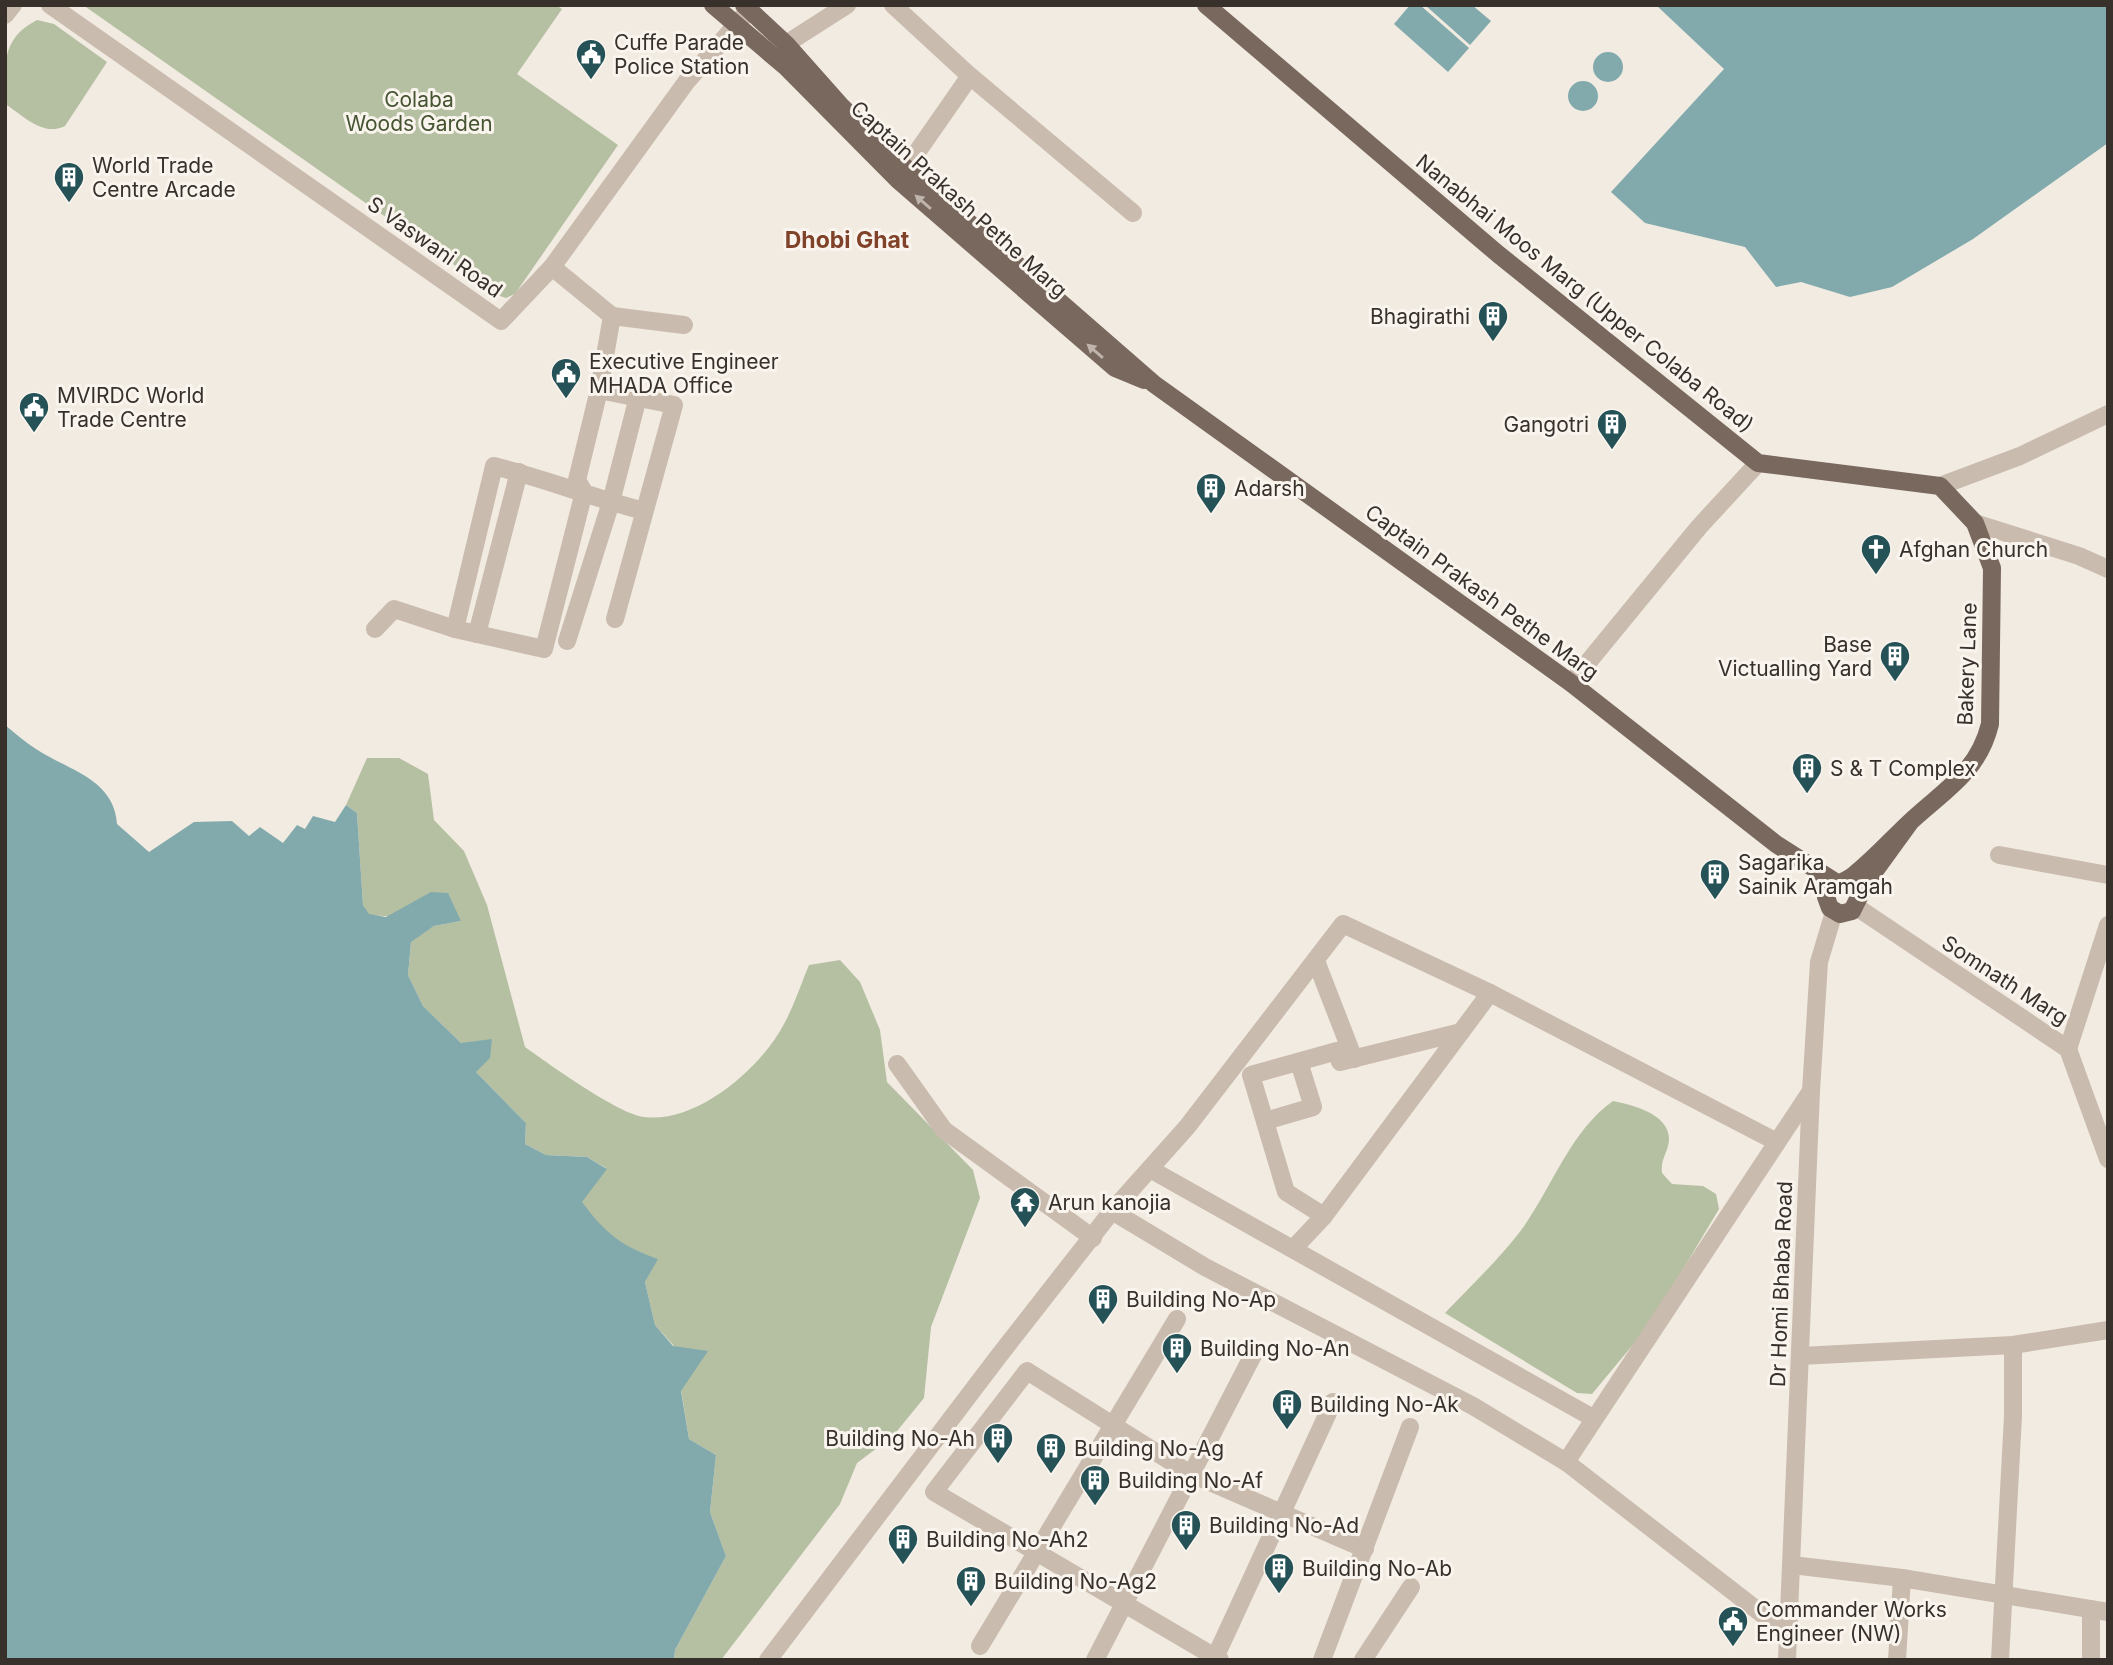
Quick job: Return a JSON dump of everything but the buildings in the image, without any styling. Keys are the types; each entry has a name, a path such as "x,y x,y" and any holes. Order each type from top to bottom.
{"main road":[{"name":"Captain Prakash Pethe Marg","path":"713,5 744,13 786,44 841,106 906,168 1154,384 1571,683 1776,844 1841,883"},
{"name":"Nanabhai Moos Marg (Upper Colaba Road)","path":"1206,5 1498,254 1758,463 1940,486"},
{"name":"Captain Prakash Pethe Marg","path":"744,13 786,67 838,122 918,198 1115,368 1154,384"},
{"path":"1940,486 1975,523"},
{"name":"Bakery Lane","path":"1831,908 1828,891 1841,883 1967,773 1984,748 1990,724 1992,568 1975,523"},
{"name":"Bakery Lane","path":"1856,903 1911,821"},
{"name":"Captain Prakash Pethe Marg","path":"1776,844 1831,908"},
{"path":"1831,908 1846,913 1856,903 1854,888 1841,883"}],"street":[{"path":"5,15 13,5"},
{"name":"S Vaswani Road","path":"50,5 501,321 552,267 687,81 744,13"},
{"path":"786,44 847,5"},
{"path":"893,5 970,76 1133,213"},
{"path":"906,168 970,76"},
{"path":"552,267 612,316 684,325"},
{"path":"375,629 394,609 455,629 544,649 584,492 577,480 599,390 612,316"},
{"path":"599,390 674,405 615,619"},
{"path":"567,641 611,502 638,397"},
{"path":"1940,486 2020,457 2108,414"},
{"path":"1571,683 1699,527 1758,463"},
{"path":"455,629 494,466 644,511"},
{"path":"477,634 519,472"},
{"path":"1975,523 2080,556 2108,569"},
{"path":"1999,855 2108,875"},
{"name":"Somnath Marg","path":"1856,903 2068,1049 2108,1159"},
{"name":"Dr Homi Bhaba Road","path":"1787,1660 1811,1091 1819,962 1831,908"},
{"path":"768,1660 1112,1211 1186,1128 1343,924 1490,993 1777,1142"},
{"path":"2068,1049 2108,925"},
{"path":"1316,961 1354,1059"},
{"path":"1293,1250 1324,1216 1490,993"},
{"path":"1324,1216 1286,1192 1251,1075 1337,1051 1340,1062 1461,1032"},
{"path":"1265,1121 1313,1107 1299,1062"},
{"path":"897,1064 944,1130 1093,1238"},
{"path":"1566,1462 1811,1091"},
{"path":"1150,1169 1593,1418"},
{"path":"1112,1211 1205,1268 1473,1406 1566,1462 1788,1634"},
{"path":"980,1646 1177,1319"},
{"path":"1801,1356 2012,1345 2108,1330"},
{"path":"2000,1660 2013,1416 2012,1345"},
{"path":"1095,1660 1189,1474 1253,1356"},
{"path":"1333,1402 1281,1514 1216,1659 934,1492 1027,1371 1189,1474 1281,1514 1364,1549"},
{"path":"1322,1660 1410,1427"},
{"path":"1792,1565 1902,1578 2099,1611 2091,1660"},
{"path":"1897,1660 1902,1578"},
{"path":"1363,1660 1411,1587"}],"green space":[{"name":"Colaba Woods Garden","path":"83,5 556,5 562,9 517,74 618,145 515,294 506,298 497,295"},
{"path":"37,20 54,24 107,62 65,126 57,129 34,124 5,104 7,55 16,36"},
{"path":"367,758 399,758 428,774 434,820 464,851 487,905 525,1047 566,1076 632,1114 664,1117 685,1112 725,1090 760,1058 784,1024 809,965 840,960 860,982 880,1030 887,1082 973,1170 980,1198 931,1327 924,1398 893,1436 857,1463 840,1504 721,1660 674,1660 675,1650 726,1556 710,1512 716,1455 689,1439 674,1346 655,1325 645,1282 657,1259 614,1237 581,1202 606,1168 587,1157 546,1155 525,1144 526,1123 476,1072 461,1043 423,1006 408,975 411,941 434,926 461,921 369,915 363,905 357,813 346,805"},
{"path":"1613,1101 1642,1109 1660,1120 1669,1136 1662,1173 1672,1184 1703,1186 1716,1194 1719,1209 1651,1323 1592,1394 1577,1393 1445,1313 1519,1233 1572,1145 1584,1129"}],"water":[{"path":"1410,5 1420,5 1469,48 1448,72 1394,24"},
{"path":"1425,5 1472,5 1491,21 1470,45"},
{"path":"1656,5 2108,5 2108,143 1973,239 1892,287 1850,297 1801,282 1776,287 1745,247 1645,223 1611,192 1724,69"},
{"path":"1608,52 1614,53 1622,61 1622,73 1614,81 1608,82 1602,81 1594,73 1593,67 1594,61 1602,53"},
{"path":"1583,81 1589,82 1597,90 1597,102 1589,110 1583,111 1577,110 1569,102 1568,96 1569,90 1577,82"},
{"path":"5,725 36,749 98,786 114,808 117,824 149,852 194,822 232,821 249,836 260,827 283,843 297,825 305,829 313,816 335,822 346,805 357,813 363,905 369,914 386,917 431,892 448,893 461,921 434,926 411,942 408,975 423,1006 461,1043 492,1039 490,1058 476,1072 526,1123 525,1144 546,1155 587,1157 607,1169 582,1202 615,1237 658,1259 645,1282 655,1325 673,1346 708,1351 681,1391 689,1439 716,1455 710,1512 726,1556 675,1650 674,1660 5,1660"}],"place":[{"name":"Cuffe Parade Police Station","path":"591,81"},
{"name":"World Trade Centre Arcade","path":"69,204"},
{"name":"Bhagirathi","path":"1493,343"},
{"name":"Executive Engineer MHADA Office","path":"566,400"},
{"name":"MVIRDC World Trade Centre","path":"34,434"},
{"name":"Gangotri","path":"1612,451"},
{"name":"Adarsh","path":"1211,515"},
{"name":"Afghan Church","path":"1876,576"},
{"name":"Base Victualling Yard","path":"1895,683"},
{"name":"S & T Complex","path":"1807,795"},
{"name":"Sagarika Sainik Aramgah","path":"1715,901"},
{"name":"Arun kanojia","path":"1025,1229"},
{"name":"Building No-Ap","path":"1103,1326"},
{"name":"Building No-An","path":"1177,1375"},
{"name":"Building No-Ak","path":"1287,1431"},
{"name":"Building No-Ah","path":"998,1465"},
{"name":"Building No-Ag","path":"1051,1475"},
{"name":"Building No-Af","path":"1095,1507"},
{"name":"Building No-Ad","path":"1186,1552"},
{"name":"Building No-Ah2","path":"903,1566"},
{"name":"Building No-Ab","path":"1279,1595"},
{"name":"Building No-Ag2","path":"971,1608"},
{"name":"Commander Works Engineer (NW)","path":"1733,1648"}],"district":[{"name":"Dhobi Ghat","path":"847,240"}]}
